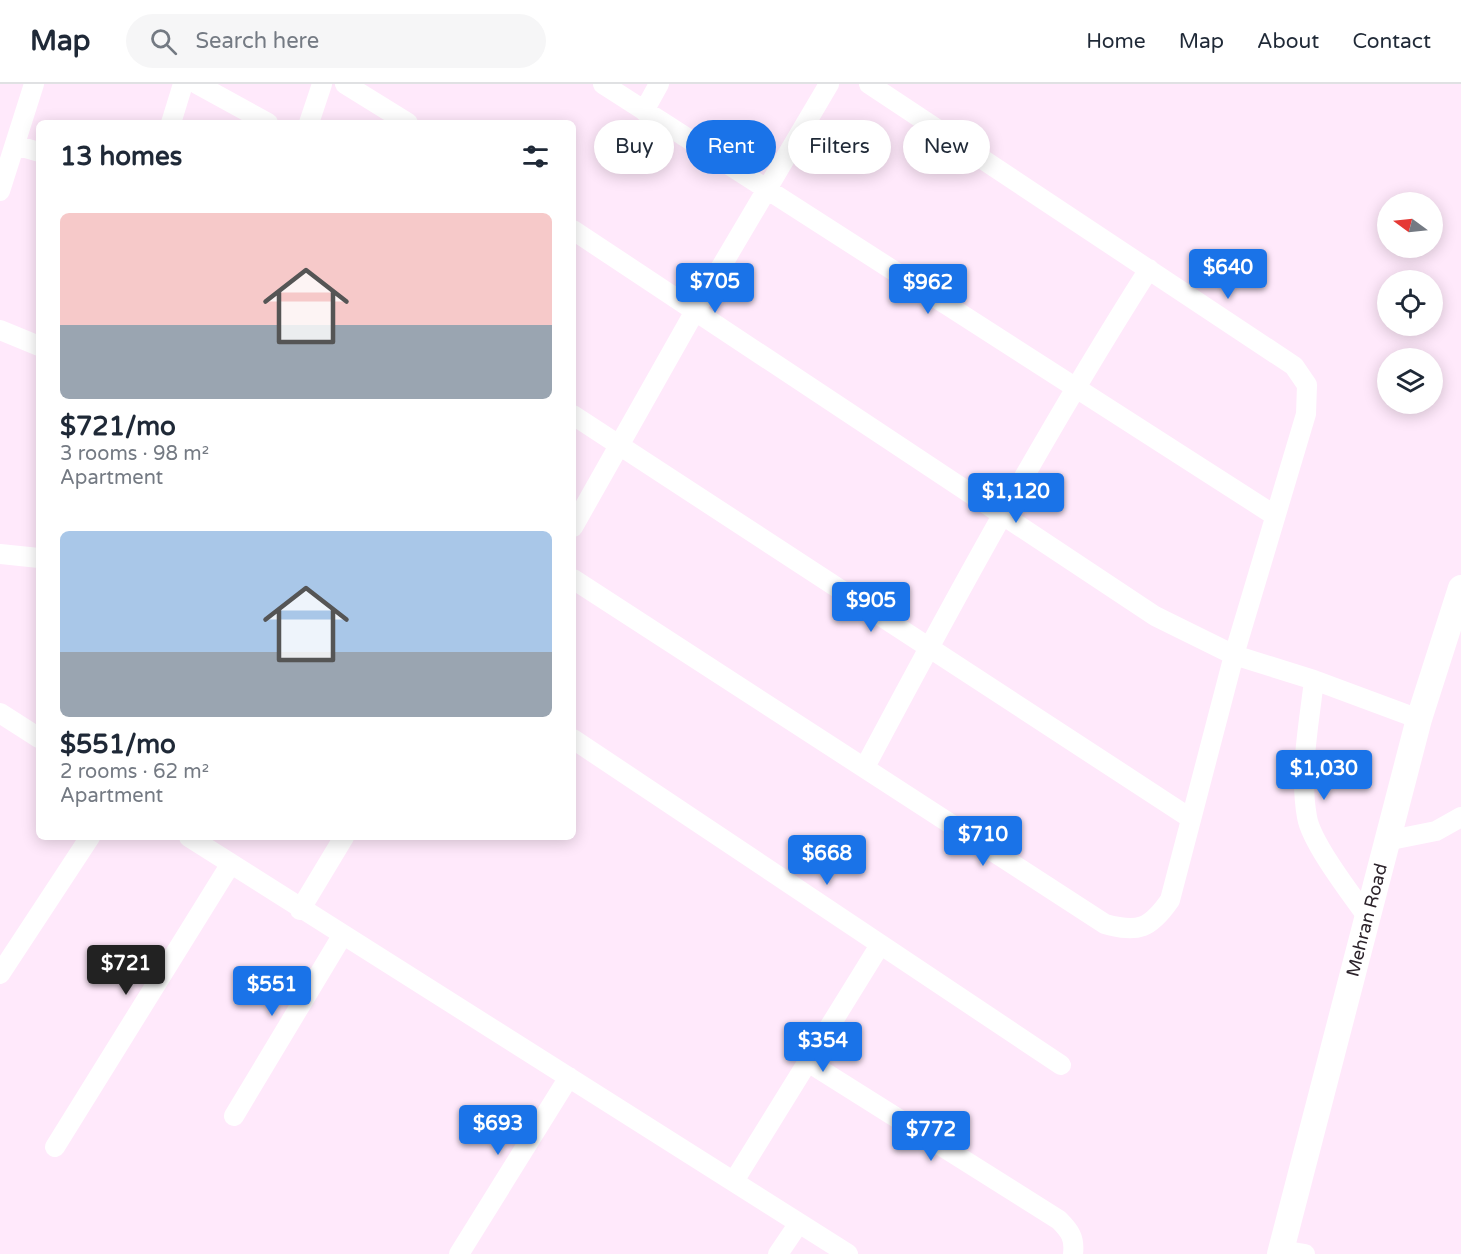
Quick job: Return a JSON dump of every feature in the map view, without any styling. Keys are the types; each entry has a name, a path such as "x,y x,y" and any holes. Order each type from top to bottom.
{"street":[{"path":"0,190 34,84"},
{"path":"172,120 183,84"},
{"path":"197,84 263,120"},
{"path":"310,120 322,84"},
{"path":"345,84 403,120"},
{"path":"603,84 1274,515"},
{"path":"644,111 659,84"},
{"path":"576,522 695,311 829,84"},
{"path":"576,581 1105,924 1128,931 1146,925 1160,915 1170,900 1234,655 1306,414 1307,385 1294,366 869,84"},
{"path":"15,145 36,151"},
{"path":"576,232 1155,616 1234,655 1314,680 1419,719"},
{"path":"865,767 1001,513 1074,387 1149,269"},
{"path":"0,330 36,345"},
{"path":"576,417 1190,818"},
{"path":"0,554 36,554"},
{"name":"Mehran Road","path":"1289,1253 1366,915 1419,719 1461,588"},
{"path":"1314,680 1304,769 1307,819 1334,872 1366,915"},
{"path":"1,715 36,736"},
{"path":"576,741 1061,1065"},
{"path":"1386,841 1436,831 1461,817"},
{"path":"0,974 88,840"},
{"path":"193,840 300,910 848,1254"},
{"path":"300,910 342,840"},
{"path":"55,1147 230,865"},
{"path":"234,1116 342,936"},
{"path":"734,1181 880,945"},
{"path":"808,1062 1059,1220 1070,1230 1075,1242 1074,1254"},
{"path":"459,1254 568,1077"},
{"path":"778,1254 799,1223"}]}
